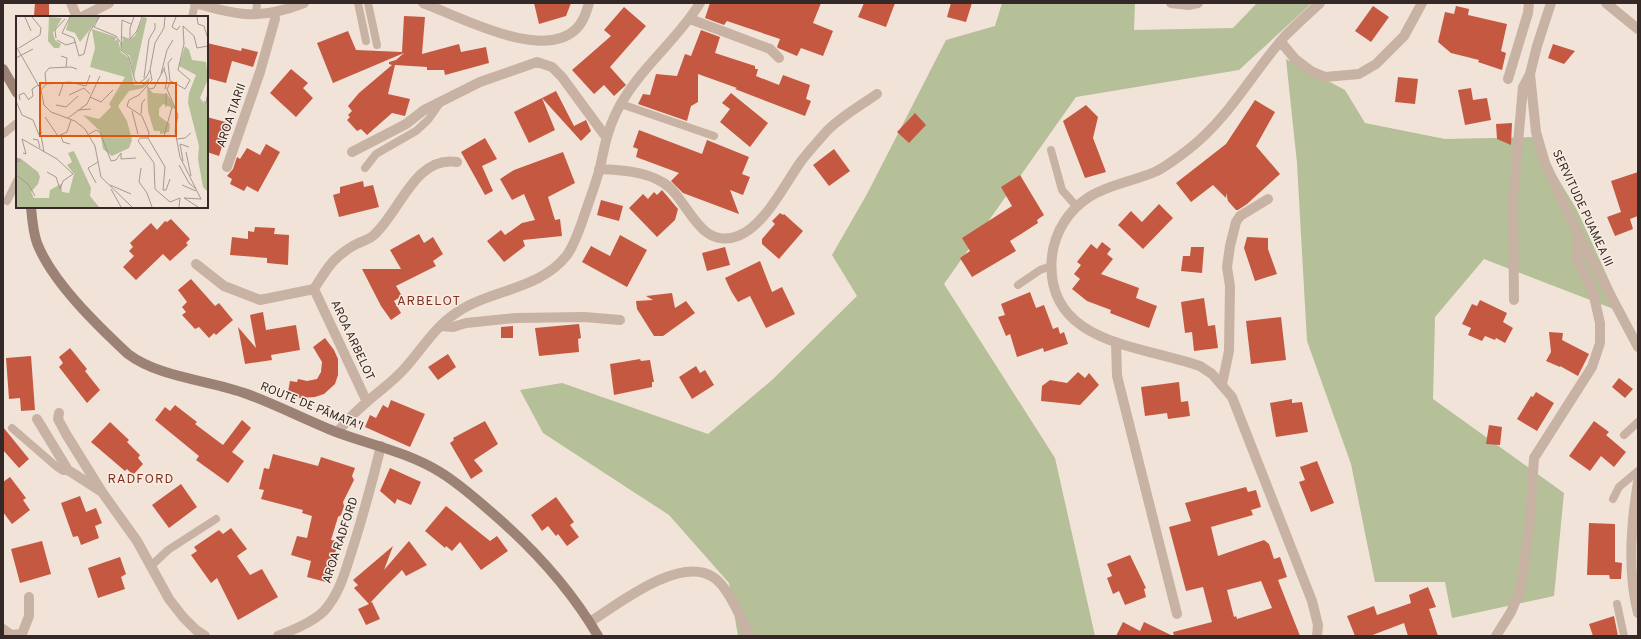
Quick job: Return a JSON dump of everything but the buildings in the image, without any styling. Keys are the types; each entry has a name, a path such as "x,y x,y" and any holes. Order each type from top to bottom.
{"main road":[{"path":"3,69 16,91"},
{"name":"ROUTE DE PĀMATA'I","path":"31,208 33,230 43,255 76,302 128,354 136,360 185,378 203,381 247,394 337,432 403,454 441,472 483,505 522,540 543,562 590,622 598,636"}],"street":[{"path":"72,3 77,16"},
{"path":"84,16 109,3"},
{"path":"195,3 230,13 256,15 274,13 304,3"},
{"path":"423,3 491,31 512,37 551,39 574,32 580,25 588,3"},
{"name":"AROA ARBELOT","path":"337,432 367,402 405,368 441,326 454,314 493,294 538,279 553,269 567,255 576,237 600,169 606,136 621,104 639,79 690,19 700,3"},
{"path":"1171,3 1188,6 1198,3"},
{"path":"1317,636 1318,626 1312,601 1239,411 1232,397 1222,384 1200,366 1116,342 1087,331 1070,315 1062,304 1054,286 1051,266 1053,247 1057,234 1066,219 1077,207 1096,193 1158,170 1190,148 1227,112 1281,42 1320,3"},
{"path":"1281,42 1295,59 1311,71 1325,77 1359,74 1376,64 1404,36 1422,3"},
{"path":"1508,79 1528,13 1529,3"},
{"name":"SERVITUDE PUAMEA III","path":"1551,3 1537,46 1530,74 1536,132 1545,163 1579,236 1638,347"},
{"path":"1606,3 1638,29"},
{"name":"AROA TIARII","path":"227,167 260,72 275,18 274,13"},
{"path":"690,19 770,49 779,58"},
{"path":"352,152 388,133 440,102 480,82 537,62 552,67 562,77 606,136"},
{"path":"1514,300 1513,199 1523,87 1530,74"},
{"path":"600,169 630,172 663,182 707,233 716,237 726,238 737,236 750,229 764,214 802,160 827,131 849,112 877,94"},
{"path":"196,264 224,286 260,300 314,289 333,259 354,245 373,236 388,221 407,190 426,169 446,161 457,162"},
{"path":"1222,384 1229,351 1230,286 1227,267 1236,222 1240,216 1268,199"},
{"path":"1496,636 1511,612 1521,588 1530,520 1534,458 1592,367 1600,344 1600,323 1593,292 1577,257 1579,236"},
{"name":"AROA ARBELOT","path":"314,289 367,402"},
{"path":"441,326 453,327 466,323 516,318 584,317 620,320"},
{"path":"1116,342 1117,376 1177,614"},
{"path":"59,413 58,419 66,434 102,492 131,531 169,599 196,630 205,636"},
{"path":"37,419 68,470 102,492"},
{"name":"AROA RADFORD","path":"278,636 307,622 322,612 333,600 342,582 352,552 381,446"},
{"path":"1637,487 1632,553 1633,580 1638,613"},
{"path":"590,622 640,590 676,573 692,570 713,577 725,590 750,636"},
{"path":"3,629 11,635 22,634 29,616 30,597"}],"lane":[{"path":"192,16 195,3"},
{"path":"256,15 257,3"},
{"path":"358,3 366,41"},
{"path":"368,3 377,45"},
{"path":"365,168 376,154 416,131 428,120 440,102"},
{"path":"621,104 714,136"},
{"path":"3,134 16,124"},
{"path":"1051,150 1062,190 1077,207"},
{"path":"7,201 16,183"},
{"path":"1018,285 1040,270 1051,266"},
{"path":"1624,435 1638,422"},
{"path":"12,428 57,467 63,471 68,470"},
{"path":"1613,499 1619,486 1638,471"},
{"path":"151,566 168,550 216,519"},
{"path":"1617,604 1624,636"}],"green space":[{"path":"1002,3 1135,3 1134,30 1233,28 1257,3 1312,3 1239,70 1076,97 944,284 1055,458 1095,636 738,636 729,583 669,515 543,433 520,390 562,383 708,434 772,380 857,296 832,255 867,194 946,40 995,26"},
{"path":"1286,59 1345,90 1365,123 1445,139 1533,137 1577,210 1624,313 1484,259 1435,317 1433,399 1564,493 1554,596 1452,618 1445,582 1375,582 1351,464 1307,341 1297,163"}],"district":[{"name":"ARBELOT","path":"429,300"},
{"name":"RADFORD","path":"141,478"}]}
